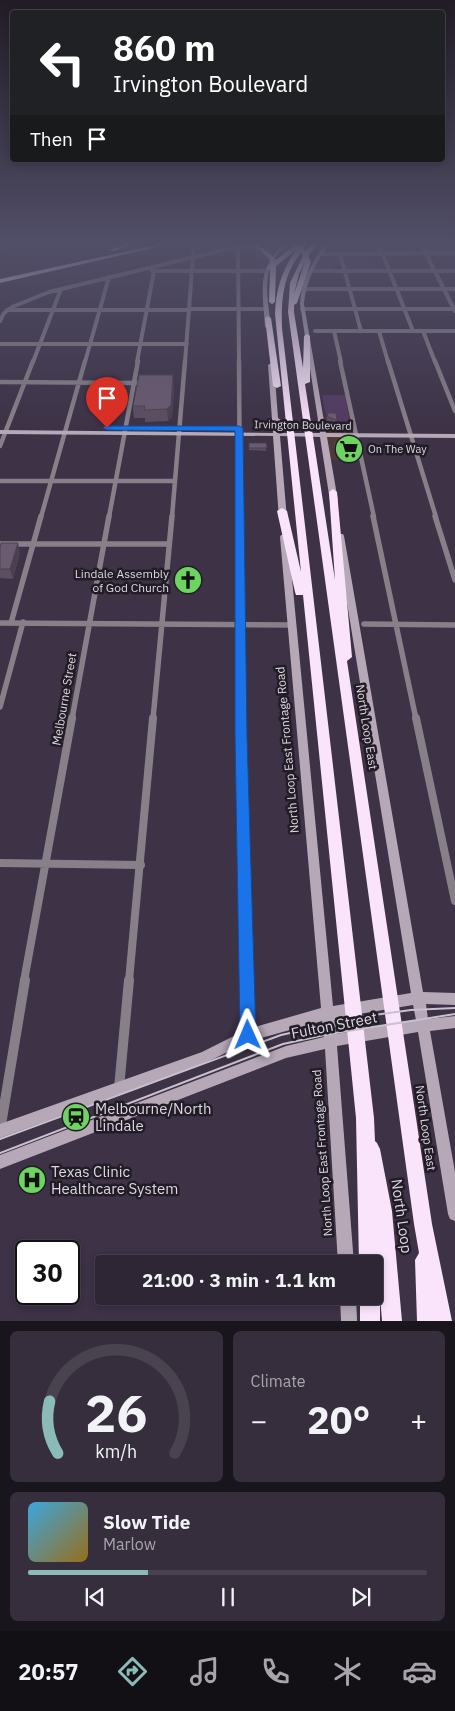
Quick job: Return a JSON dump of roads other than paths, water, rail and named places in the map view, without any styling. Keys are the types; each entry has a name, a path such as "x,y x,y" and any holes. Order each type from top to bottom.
{"highway":[{"path":"272,304 279,328"},
{"path":"279,304 282,440 318,696 362,1092 369,1255"},
{"name":"North Loop East","path":"291,304 305,419 423,1224"},
{"path":"291,312 295,304"},
{"path":"268,318 282,420"},
{"path":"305,419 307,336"},
{"path":"333,492 345,618 348,708"},
{"path":"282,511 295,564 318,696"},
{"name":"North Loop","path":"364,1118 383,1211 392,1321"},
{"path":"423,1224 427,1321"},
{"name":"North Loop","path":"423,1224 442,1321"},
{"path":"370,1305 370,1321"}],"main road":[{"path":"266,304 268,318"},
{"path":"303,304 455,1214"},
{"path":"282,420 280,424 303,426 316,425 321,420"},
{"name":"North Loop East Frontage Road","path":"282,420 282,511 328,1013 345,1255"},
{"name":"Irvington Boulevard","path":"3,430 239,431 282,440 357,433 455,436"},
{"name":"Irvington Boulevard","path":"410,434 455,431"},
{"path":"282,440 315,440 324,437"},
{"name":"Fulton Street","path":"0,1131 205,1057 248,1035 328,1013 418,998 455,999"},
{"name":"Fulton Street","path":"0,1162 250,1064 286,1052 330,1041 423,1025 455,1022"},
{"path":"348,1305 349,1321"}],"street":[{"path":"0,321 7,310 20,304"},
{"path":"0,446 3,430 25,383 55,304"},
{"path":"11,622 101,304"},
{"name":"Melbourne Street","path":"0,1131 10,1060 147,304"},
{"path":"119,1089 190,304"},
{"path":"238,304 242,624 241,736 248,1035"},
{"path":"354,304 361,331"},
{"path":"403,304 413,331"},
{"path":"7,310 266,309"},
{"path":"302,309 455,310"},
{"path":"315,331 455,331"},
{"path":"334,331 455,900"},
{"path":"378,331 455,580"},
{"path":"423,331 455,411"},
{"path":"0,344 187,344"},
{"path":"0,382 142,383"},
{"path":"175,383 184,383"},
{"path":"0,481 175,481"},
{"path":"0,544 168,544"},
{"path":"0,707 23,622"},
{"path":"0,623 292,625"},
{"path":"364,624 455,625"},
{"path":"0,863 140,865"}],"tram line":[{"path":"0,1139 281,1035 367,1016 411,1010 455,1008"},
{"path":"0,1153 283,1044 329,1034 455,1014"}],"place":[{"name":"On The Way","path":"349,449"},
{"name":"Lindale Assembly of God Church","path":"188,580"},
{"name":"Melbourne/North Lindale","path":"76,1117"},
{"name":"Texas Clinic Healthcare System","path":"32,1180"}]}
